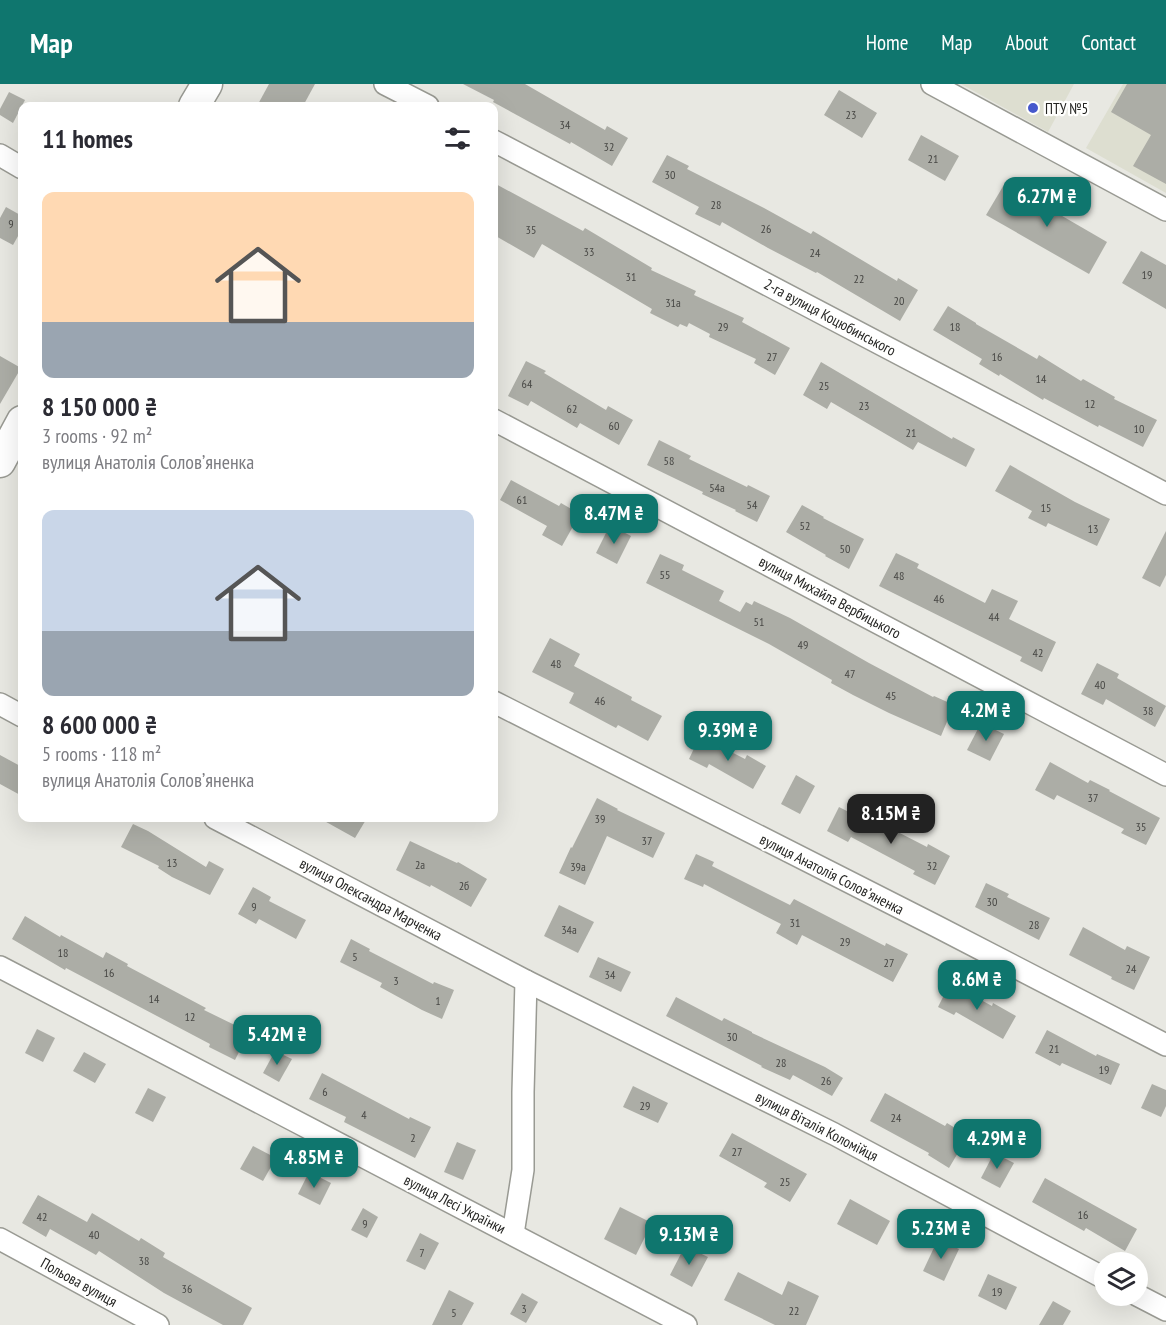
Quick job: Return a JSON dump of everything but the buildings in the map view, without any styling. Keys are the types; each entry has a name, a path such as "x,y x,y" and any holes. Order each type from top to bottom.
{"street":[{"path":"196,102 207,84"},
{"path":"385,84 420,102"},
{"path":"932,84 1166,210"},
{"name":"2-га вулиця Коцюбинського","path":"498,143 1166,494"},
{"path":"0,155 18,166"},
{"name":"вулиця Михайла Вербицького","path":"498,422 1166,775"},
{"path":"0,704 18,714"},
{"name":"вулиця Анатолія Соловʼяненка","path":"498,705 1166,1045"},
{"name":"вулиця Олександра Марченка","path":"223,822 526,981"},
{"name":"вулиця Лесі Українки","path":"0,967 686,1325"},
{"path":"513,1234 523,1170 526,981"},
{"name":"вулиця Віталія Коломійця","path":"526,981 834,1134 1094,1273"},
{"name":"Польова вулиця","path":"0,1239 158,1325"},
{"path":"1148,1301 1166,1311"}],"shaded area":[{"name":"ПТУ №5","path":"961,84 1074,84 1048,132"},
{"path":"1123,84 1166,84 1166,193 1086,148"}],"place":[{"name":"ПТУ №5","path":"1033,108"}]}
